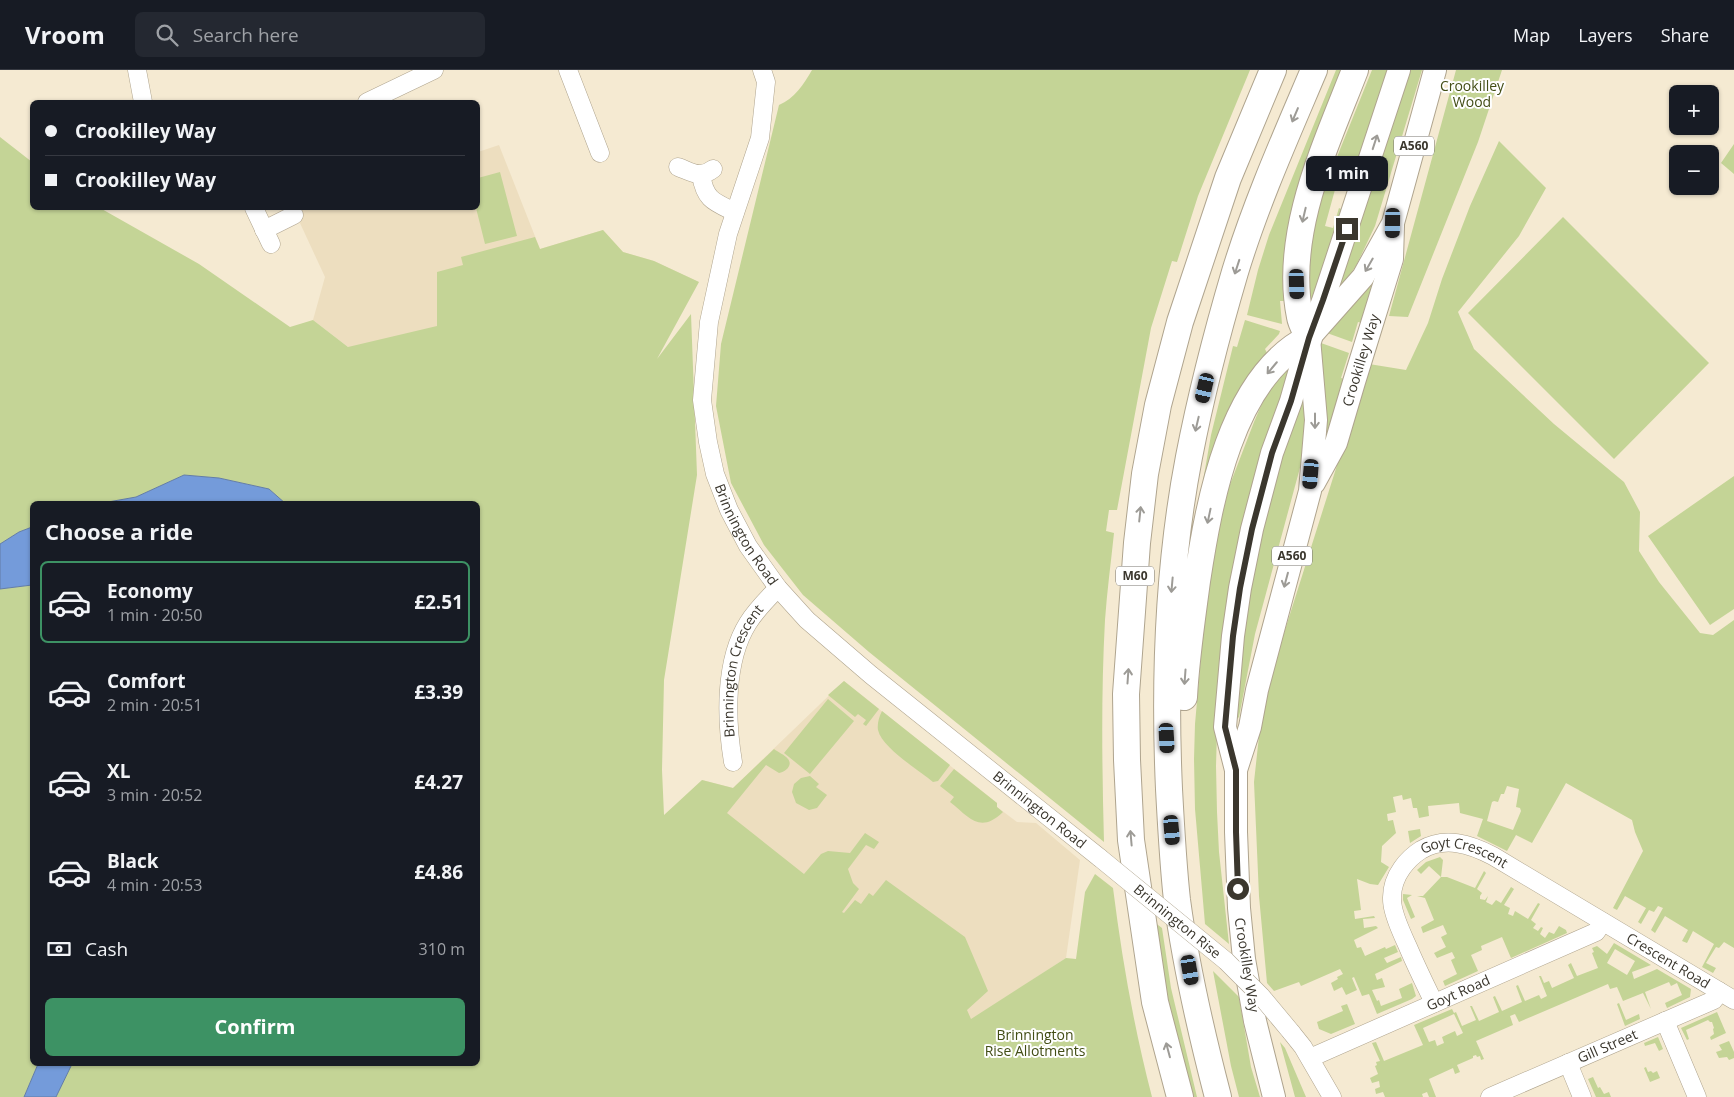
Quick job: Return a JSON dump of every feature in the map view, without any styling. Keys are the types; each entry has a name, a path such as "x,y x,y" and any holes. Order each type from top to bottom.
{"highway":[{"name":"M60","path":"1180,1097 1155,1002 1131,840 1126,694 1137,543 1148,457 1158,405 1180,322 1228,178 1273,70"},
{"name":"M60","path":"1218,1097 1199,1022 1177,900 1170,812 1167,738 1168,635 1175,557 1189,458 1209,370 1236,271 1269,177 1314,70"},
{"path":"1309,338 1300,319 1297,298 1296,270 1298,246 1314,177 1355,70"},
{"name":"M60","path":"1170,812 1182,720 1186,660 1203,544 1221,467 1239,417 1255,390 1283,355 1296,344 1309,338"}],"main road":[{"name":"Crookilley Way","path":"1274,1097 1255,1021 1244,958 1239,908 1236,770 1225,727 1232,645 1240,588 1252,529 1272,453 1291,401 1309,338 1399,70"},
{"name":"Crookilley Way","path":"1310,491 1336,443 1392,258 1393,223 1435,70"},
{"name":"Crookilley Way","path":"1236,770 1250,727 1257,690 1310,491 1316,420 1309,338 1358,283 1393,223"}],"street":[{"path":"137,70 143,100"},
{"path":"371,100 434,70"},
{"path":"568,70 600,152"},
{"name":"Brinnington Road","path":"762,70 766,82 760,138 728,234 709,322 702,400 708,442 728,510 748,546 778,588 807,620 872,675 1100,858"},
{"path":"678,167 706,172 703,188 708,196 716,203 735,212"},
{"path":"255,210 268,237 294,215"},
{"name":"Brinnington Crescent","path":"733,762 729,719 730,678 734,658 739,640 747,624 778,588"},
{"name":"Goyt Crescent","path":"1434,1002 1399,926 1392,902 1393,884 1397,876 1410,858 1428,846 1455,843 1467,844 1477,848 1603,922"},
{"name":"Brinnington Rise","path":"1100,858 1226,961 1261,996 1310,1058"},
{"name":"Crescent Road","path":"1603,922 1727,996"},
{"name":"Goyt Road","path":"1310,1058 1596,932 1603,922"},
{"name":"Gill Street","path":"1490,1097 1727,996"},
{"path":"1665,1021 1697,1097"},
{"path":"1310,1058 1332,1097"},
{"path":"1568,1063 1582,1097"}],"shaded area":[{"path":"499,145 540,249 603,230 623,252 654,261 699,282 409,394 313,320 325,277 294,210 480,210 480,151"},
{"path":"844,681 997,803 997,807 1017,822 1036,823 1080,860 1066,958 852,1097 702,780 733,788"}],"green space":[{"path":"812,70 1250,70 1198,196 1177,262 1172,261 1151,328 1117,510 1109,510 1106,531 1114,533 1104,648 1102,731 1104,842 869,652 803,595 764,545 731,483 716,406 721,344 779,105 794,95"},
{"path":"1336,70 1343,70 1287,301 1280,301 1282,324 1247,315 1269,235"},
{"path":"1372,70 1389,70 1355,173 1351,172 1354,160 1344,157 1325,226 1333,228 1339,208 1343,210 1307,316 1311,227 1316,209"},
{"path":"1406,70 1422,70 1375,226 1357,264 1348,278 1331,296"},
{"name":"Crookilley Wood","path":"1456,70 1502,70 1478,142 1408,317 1389,316"},
{"name":"Brinnington Rise Allotments","path":"0,137 30,160 30,210 104,210 199,264 290,327 313,320 348,347 437,326 437,272 463,265 461,257 535,237 540,249 603,230 623,252 654,261 699,282 657,359 691,314 697,475 664,680 662,770 664,815 702,780 733,788 774,749 787,758 789,766 786,770 779,773 766,765 727,813 804,874 821,854 828,851 850,853 865,833 879,842 874,849 866,845 848,869 853,883 859,889 842,912 844,913 855,900 861,904 869,893 873,896 886,880 965,937 988,991 967,1010 971,1019 1066,958 1076,959 1085,892 1095,874 1113,888 1129,993 1152,1097 56,1097 71,1066 480,1066 480,501 283,501 269,489 219,478 184,475 136,497 114,501 30,501 30,528 19,532 0,544"},
{"path":"1499,141 1546,188 1519,236 1458,312 1474,349 1554,424 1624,482 1640,512 1639,551 1659,582 1700,633 1713,635 1734,620 1734,948 1724,942 1719,948 1716,947 1706,963 1716,968 1713,973 1702,967 1714,944 1693,931 1687,943 1682,941 1688,930 1665,916 1655,933 1651,930 1663,908 1658,906 1654,912 1649,910 1641,924 1638,922 1646,908 1625,896 1617,910 1613,908 1643,851 1632,820 1566,783 1532,843 1516,835 1507,851 1477,836 1483,819 1460,813 1459,803 1428,806 1429,816 1419,818 1417,808 1413,808 1411,798 1403,800 1402,795 1393,797 1396,812 1387,814 1388,821 1393,820 1396,833 1382,846 1381,862 1389,867 1378,885 1357,879 1361,910 1354,911 1355,919 1374,916 1375,918 1363,919 1364,928 1376,926 1378,928 1354,940 1357,948 1361,947 1365,956 1385,947 1386,949 1395,945 1398,952 1384,958 1387,963 1401,957 1402,961 1375,974 1377,980 1382,978 1385,987 1372,990 1381,1006 1402,998 1399,989 1412,983 1416,996 1377,1014 1369,994 1362,996 1354,977 1352,978 1357,990 1346,995 1342,987 1334,991 1331,983 1343,974 1340,969 1301,986 1299,982 1274,991 1267,983 1259,896 1254,782 1260,727 1272,671 1369,364 1406,370 1428,323 1442,279 1470,206","holes":["1507,786 1519,789 1516,807 1520,808 1521,811 1513,830 1487,821 1492,802 1498,802"]},
{"path":"1734,144 1734,174 1721,163"},
{"path":"500,172 517,236 485,244 476,210 480,210 480,177"},
{"path":"1563,217 1709,363 1614,459 1468,313"},
{"path":"1375,278 1362,323 1358,322 1352,342 1327,333"},
{"path":"1245,320 1280,331 1265,349 1268,355 1236,396 1220,432 1203,481 1211,435 1233,346 1237,347"},
{"path":"1321,343 1349,353 1341,378 1345,379 1326,443 1320,347"},
{"path":"1295,354 1218,698 1217,812 1219,852 1229,944 1205,924 1195,809 1195,724 1205,611 1216,542 1229,487 1273,378"},
{"path":"1302,384 1306,412 1301,464 1255,634 1239,717 1237,719 1237,669 1256,548"},
{"path":"1734,476 1734,609 1710,625 1648,536"},
{"path":"30,585 30,1066 37,1066 24,1097 0,1097 0,589"},
{"path":"844,681 879,709 866,726 863,724 866,720 858,714 855,717 828,695"},
{"path":"828,699 854,721 810,774 784,753"},
{"path":"882,711 950,765 938,781 933,782 886,744 878,730"},
{"path":"954,769 997,803 997,807 1003,812 995,819 981,823 969,818 950,802 954,797 940,786"},
{"path":"810,776 819,784 816,787 827,795 817,808 809,810 796,803 792,792 794,784 801,778"},
{"path":"1420,829 1421,836 1410,843 1408,831"},
{"path":"1440,857 1443,860 1441,877 1429,866 1421,874 1417,870 1426,862"},
{"path":"1484,871 1486,873 1477,889 1482,893 1480,899 1485,900 1488,896 1486,902 1492,905 1496,900 1501,903 1511,887 1514,889 1504,905 1510,908 1508,914 1513,916 1515,911 1528,919 1538,903 1540,904 1531,920 1536,924 1533,928 1538,931 1541,927 1543,928 1540,934 1545,938 1549,932 1554,934 1559,926 1566,930 1567,933 1511,958 1502,937 1481,946 1482,950 1471,955 1478,971 1445,986 1443,981 1457,974 1451,960 1455,958 1452,952 1437,958 1434,953 1446,947 1441,937 1447,934 1443,925 1423,933 1421,927 1434,920 1425,898 1417,896 1423,896 1441,877 1447,877 1475,888"},
{"path":"1403,894 1412,895 1407,898 1415,917 1411,919 1403,900"},
{"path":"1150,919 1162,928 1171,988 1197,1097 1187,1097"},
{"path":"1614,943 1651,965 1632,972 1634,979 1657,969 1691,989 1690,997 1667,1008 1665,1003 1682,995 1677,983 1671,986 1669,982 1645,992 1651,1009 1643,993 1623,1001 1617,987 1610,989 1608,984 1519,1022 1515,1014 1510,1016 1513,1025 1476,1041 1484,1059 1481,1060 1480,1056 1473,1056 1473,1058 1457,1065 1460,1072 1455,1074 1453,1068 1429,1079 1436,1097 1429,1097 1427,1092 1422,1094 1423,1097 1385,1097 1383,1092 1376,1094 1375,1089 1380,1087 1379,1081 1372,1083 1370,1078 1378,1074 1375,1066 1377,1065 1376,1062 1380,1061 1372,1043 1376,1042 1384,1061 1423,1045 1414,1025 1452,1009 1454,1013 1456,1012 1462,1026 1476,1020 1470,1006 1472,1006 1479,1021 1499,1012 1493,997 1495,996 1502,1011 1522,1002 1516,986 1518,985 1525,1001 1539,995 1541,999 1547,996 1539,976 1541,976 1544,983 1549,981 1552,988 1574,978 1568,965 1571,963 1577,976 1598,968 1592,948 1597,946 1607,954","holes":["1615,949 1635,961 1627,975 1607,963","1454,1014 1463,1033 1457,1036 1455,1031 1442,1037 1444,1043 1437,1046 1435,1040 1429,1042 1423,1028"]},
{"path":"1213,971 1239,997 1251,1067 1260,1097 1239,1097 1231,1066"},
{"path":"1619,1003 1626,1020 1639,1014 1640,1019 1625,1026 1617,1004"},
{"path":"1347,1004 1355,1024 1331,1034 1319,1029 1317,1022 1343,1011 1341,1006"},
{"path":"1717,1012 1726,1033 1711,1040 1710,1037 1714,1034 1714,1028 1712,1022 1708,1020 1686,1030 1689,1039 1687,1040 1681,1028"},
{"path":"1658,1037 1663,1049 1659,1051 1655,1043 1645,1046 1644,1043"},
{"path":"1729,1041 1734,1052 1734,1058 1729,1060 1727,1057 1719,1058 1716,1052 1722,1050 1719,1045"},
{"path":"1280,1042 1285,1048 1306,1097 1295,1097"},
{"path":"1646,1067 1648,1072 1651,1071 1653,1073 1657,1071 1660,1078 1650,1082 1644,1068"},
{"path":"1593,1077 1598,1088 1600,1087 1604,1094 1609,1092 1611,1097 1596,1097 1588,1079"}],"water":[{"path":"184,475 219,478 269,489 283,501 114,501 136,497"},
{"path":"30,528 30,585 0,589 0,544 19,532"},
{"path":"37,1066 71,1066 56,1097 24,1097"}],"route":[{"path":"1238,889 1236,770 1225,727 1233,636 1240,588 1252,529 1272,453 1291,401 1309,338 1347,229"}]}
